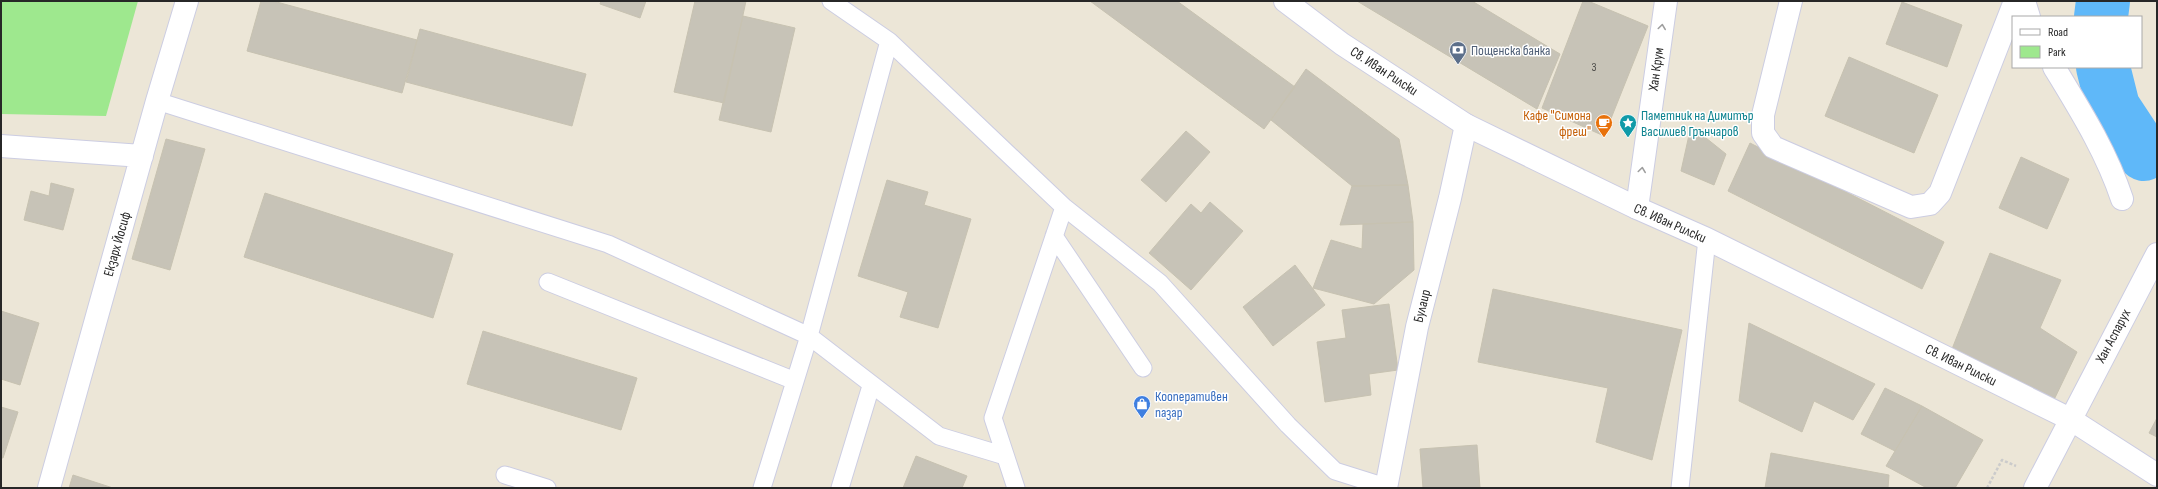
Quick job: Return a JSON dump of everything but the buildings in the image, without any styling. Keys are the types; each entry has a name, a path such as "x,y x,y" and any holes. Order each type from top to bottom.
{"street":[{"name":"Екзарх Йосиф","path":"49,488 157,101 187,1"},
{"name":"Св. Иван Рилски","path":"1285,1 1342,44 1466,125 1636,208 1707,239 2070,419 2157,475"},
{"name":"Хан Крум","path":"1636,208 1666,1"},
{"path":"1791,1 1763,115 1763,133 1774,147 1911,207 1930,204 1940,193 2015,1"},
{"path":"2024,1 2029,16"},
{"path":"2055,68 2094,132 2116,179 2122,198"},
{"name":"Булаир","path":"1386,488 1417,327 1450,198 1466,125"},
{"path":"1,146 142,156"},
{"name":"Хан Аспарух","path":"2038,482 2157,254"}],"lane":[{"path":"831,1 889,41 1064,207 1160,283 1288,425 1335,471 1386,488"},
{"path":"762,488 809,336 889,41"},
{"path":"157,101 608,244 809,336 871,386 939,436 1006,456"},
{"path":"1016,488 993,418 1064,207"},
{"path":"1054,236 1142,368"},
{"path":"1680,488 1707,239"},
{"path":"548,282 795,381"},
{"path":"840,488 871,386"},
{"path":"506,475 546,488"}],"path":[{"path":"1988,488 2002,460 2038,482"}],"green space":[{"path":"1,1 138,1 106,116 1,114"}],"waterway":[{"path":"2101,16 2103,1"},
{"path":"2103,68 2113,107 2144,154"}],"place":[{"name":"Пощенска банка","path":"1458,65"},
{"name":"Кафе \"Симона фреш\"","path":"1604,138"},
{"name":"Паметник на Димитър Василиев Грънчаров","path":"1628,138"},
{"name":"Кооперативен пазар","path":"1142,419"}]}
